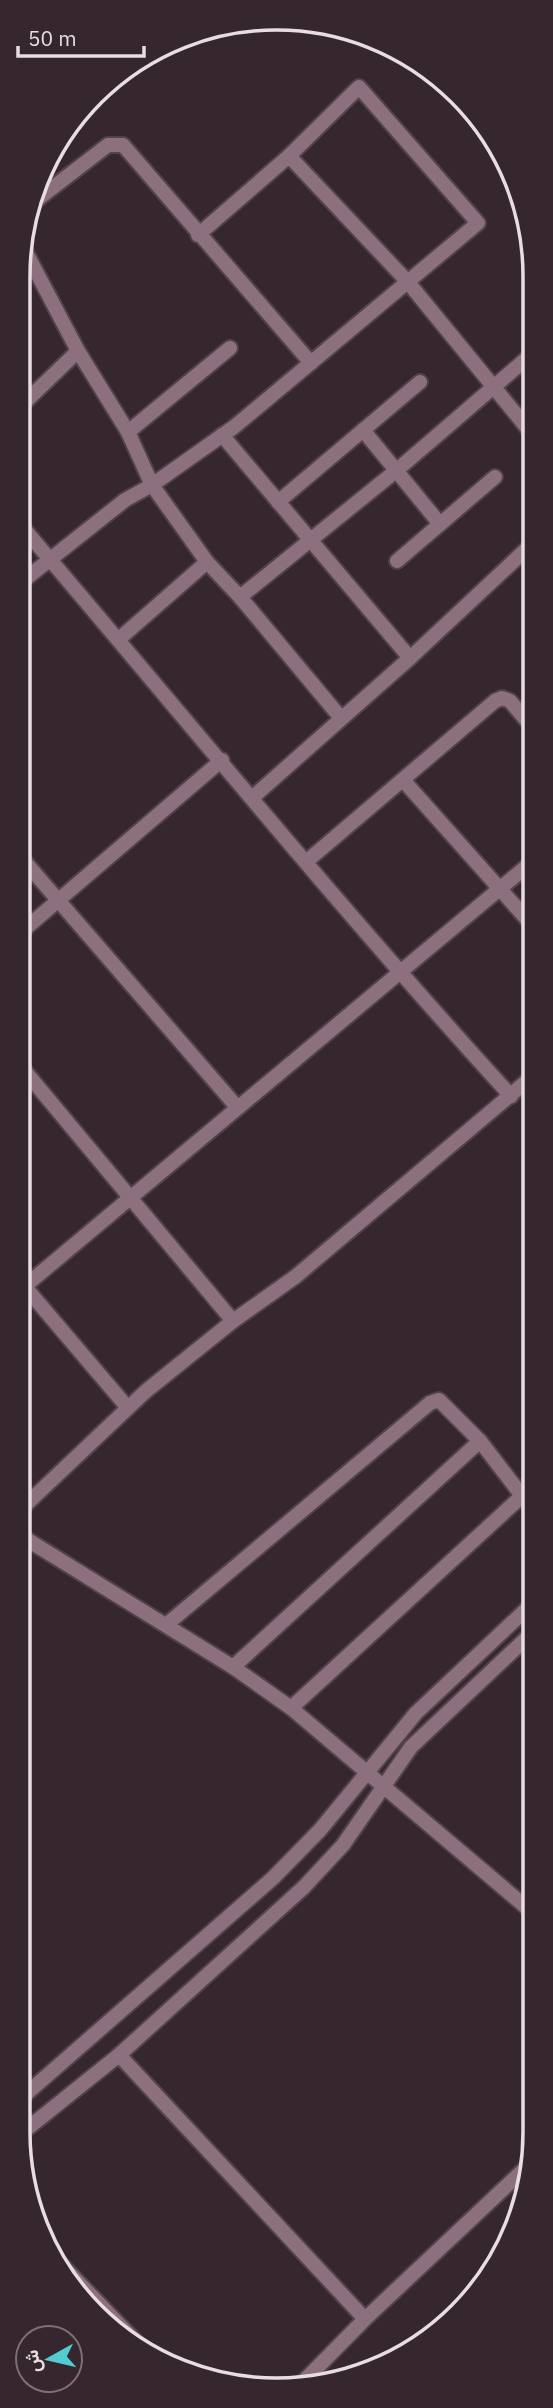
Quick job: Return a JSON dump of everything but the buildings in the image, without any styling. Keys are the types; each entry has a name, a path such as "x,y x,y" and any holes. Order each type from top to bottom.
{"street":[{"path":"30,575 125,500 152,485 222,435 478,223 359,87 289,156 198,235"},
{"path":"44,194 108,145 123,145 311,363"},
{"path":"289,156 407,281 492,389 523,424"},
{"path":"30,260 78,351 128,432 152,485 206,562 240,597 341,718"},
{"path":"128,432 230,348"},
{"path":"30,397 78,351"},
{"path":"240,597 397,470 523,362"},
{"path":"278,502 420,382"},
{"path":"363,430 440,524"},
{"path":"222,435 410,658"},
{"path":"397,561 495,477"},
{"path":"30,536 222,760 399,974 510,1096"},
{"path":"253,797 410,658 523,552"},
{"path":"118,639 206,562"},
{"path":"307,861 502,698 510,701 523,716"},
{"path":"30,925 222,760"},
{"path":"403,780 523,914"},
{"path":"30,869 237,1107"},
{"path":"30,1277 523,869"},
{"path":"30,1077 233,1321"},
{"path":"30,1495 128,1408 233,1321 295,1277 523,1085"},
{"path":"30,1296 128,1408"},
{"path":"166,1625 430,1403 439,1400 480,1441 522,1496 291,1708"},
{"path":"233,1667 480,1441"},
{"path":"30,1541 233,1667 291,1708 523,1904"},
{"path":"30,2091 273,1878 320,1830 416,1713 523,1612"},
{"path":"30,2128 119,2055 321,1869 343,1845 411,1747 523,1641"},
{"path":"119,2055 365,2319"},
{"path":"309,2376 365,2319 520,2173"}]}
